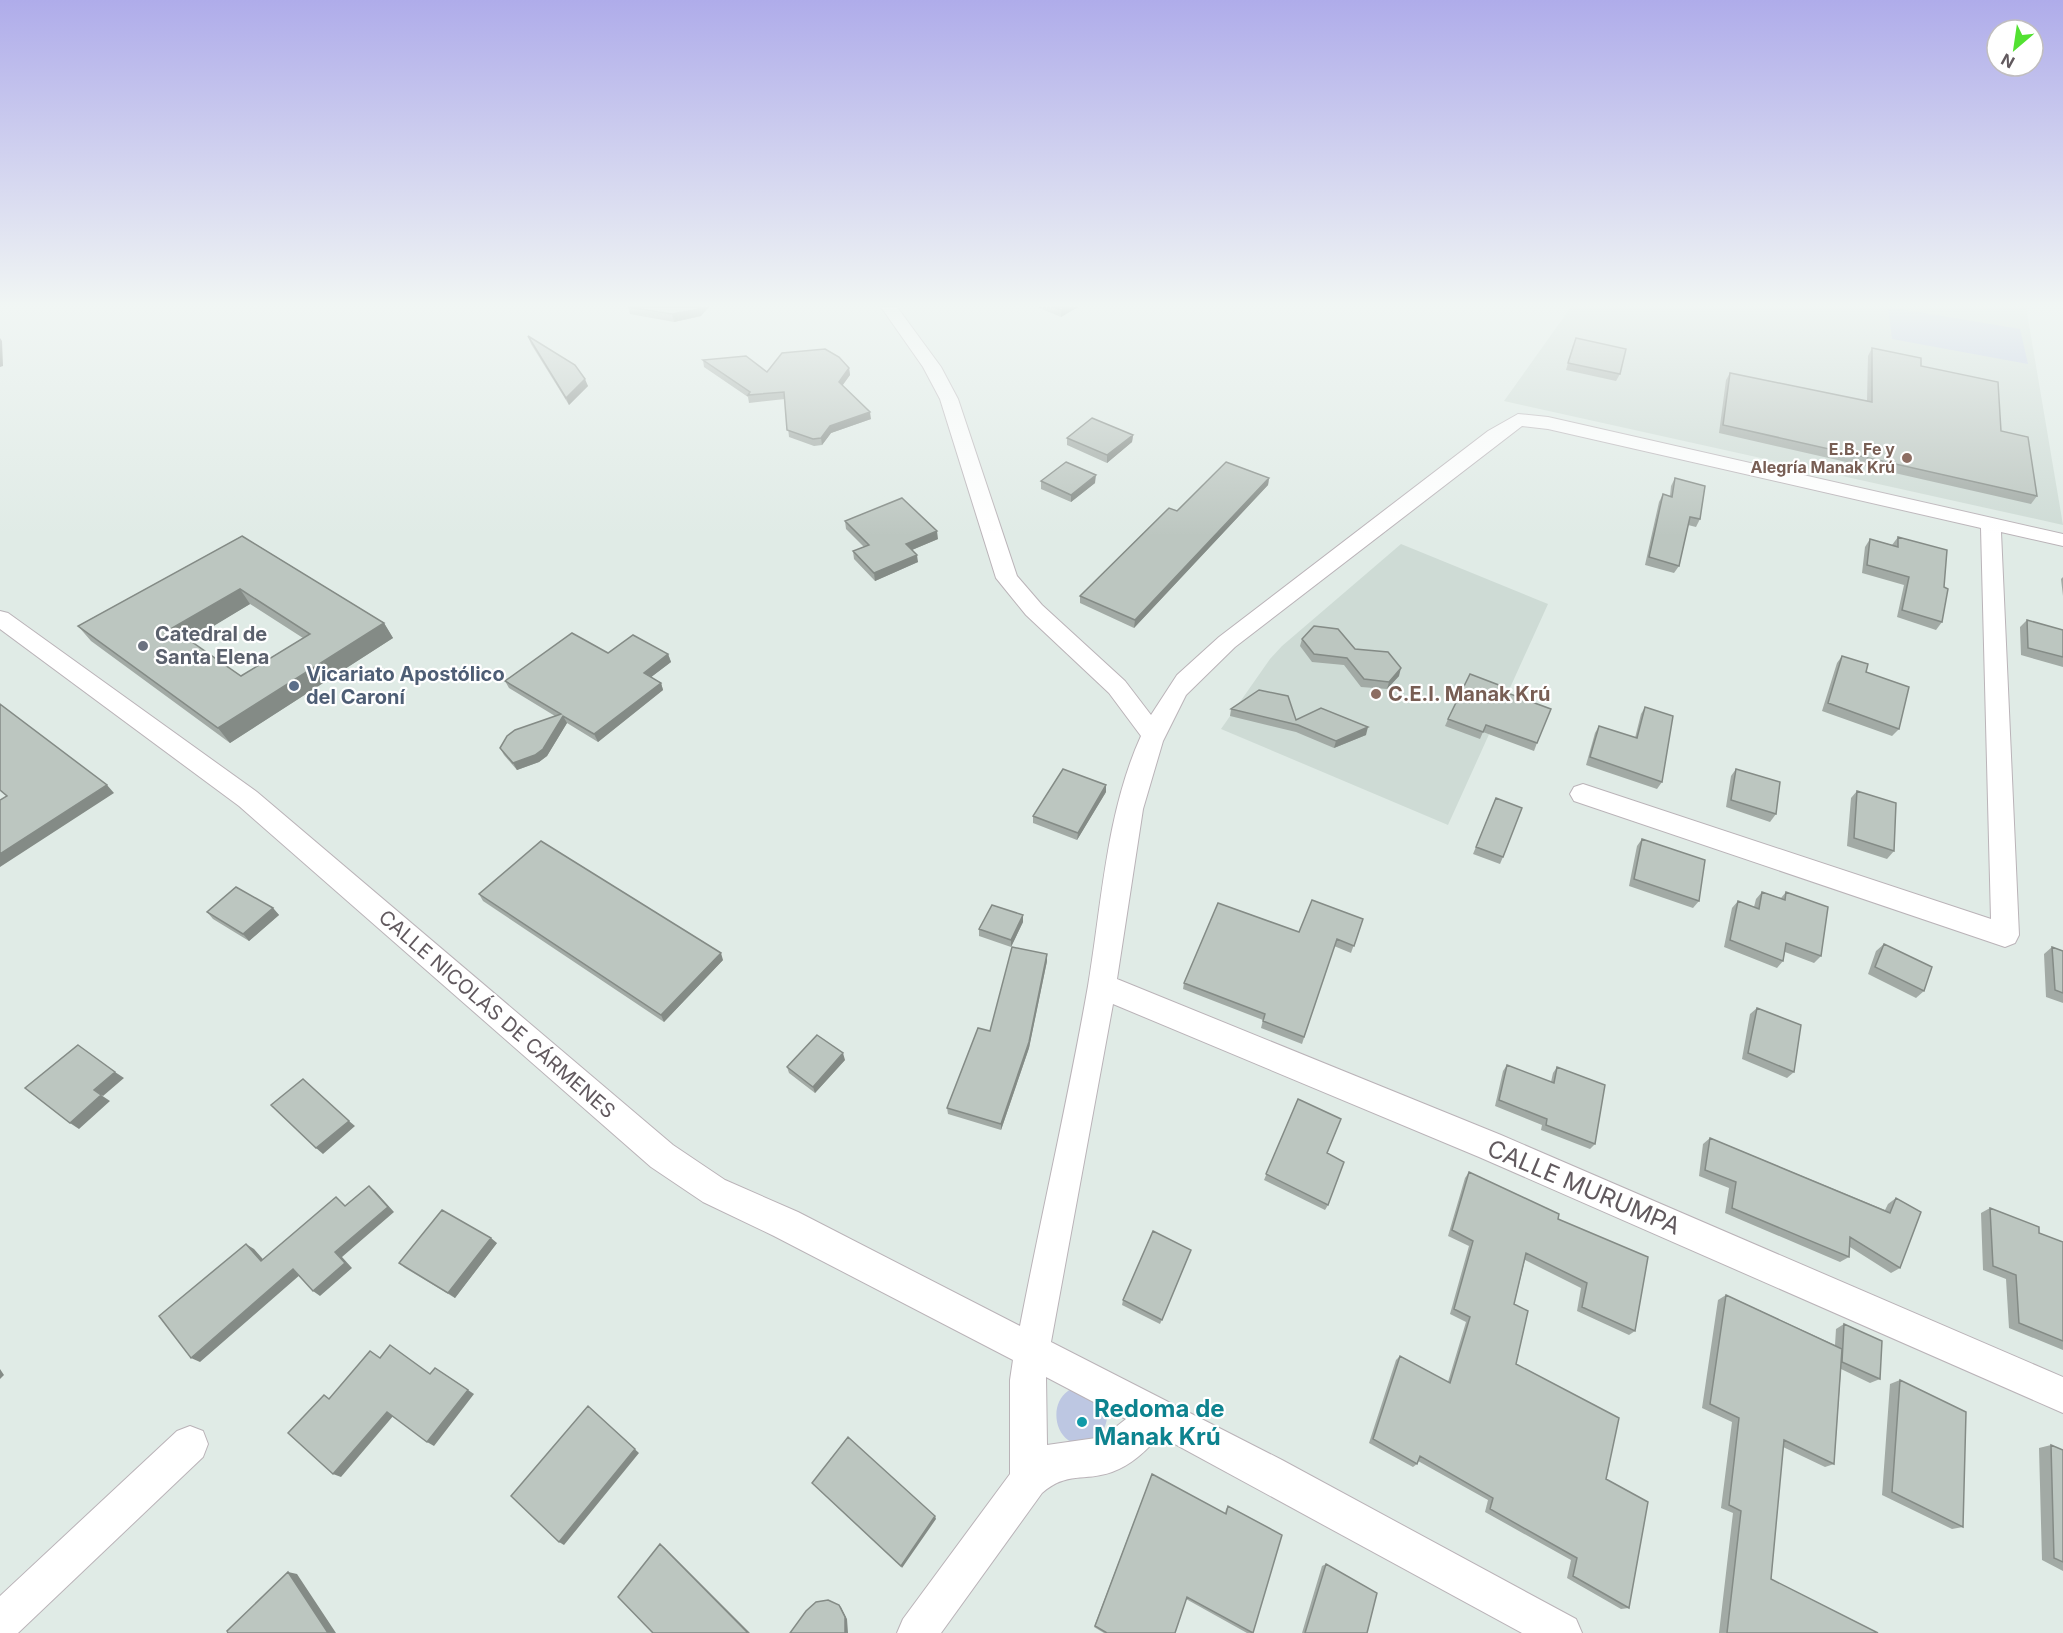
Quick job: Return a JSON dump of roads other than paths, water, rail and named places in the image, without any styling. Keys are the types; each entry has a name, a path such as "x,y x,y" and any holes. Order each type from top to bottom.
{"street":[{"path":"941,383 949,399 1007,578 1034,610 1117,687 1154,736"},
{"path":"1029,1480 1028,1380 1032,1351 1102,986 1122,849 1137,784 1167,706 1183,685 1227,642 1495,435 1518,420 1560,426 2063,540"},
{"path":"1583,794 2006,935 1991,525"},
{"name":"CALLE NICOLÁS DE CÁRMENES","path":"0,618 248,799 662,1156 714,1191 786,1224 1269,1473 1562,1633"},
{"name":"CALLE MURUMPA","path":"1102,986 1490,1146 2063,1395"},
{"path":"917,1633 1029,1480 1047,1464 1109,1455 1125,1445 1156,1415"},
{"path":"0,1623 190,1444"}],"place":[{"name":"E.B. Fe y Alegría Manak Krú","path":"1907,458"},
{"name":"Catedral de Santa Elena","path":"143,646"},
{"name":"Vicariato Apostólico del Caroní","path":"294,686"},
{"name":"C.E.I. Manak Krú","path":"1376,694"},
{"name":"Redoma de Manak Krú","path":"1082,1422"}]}
